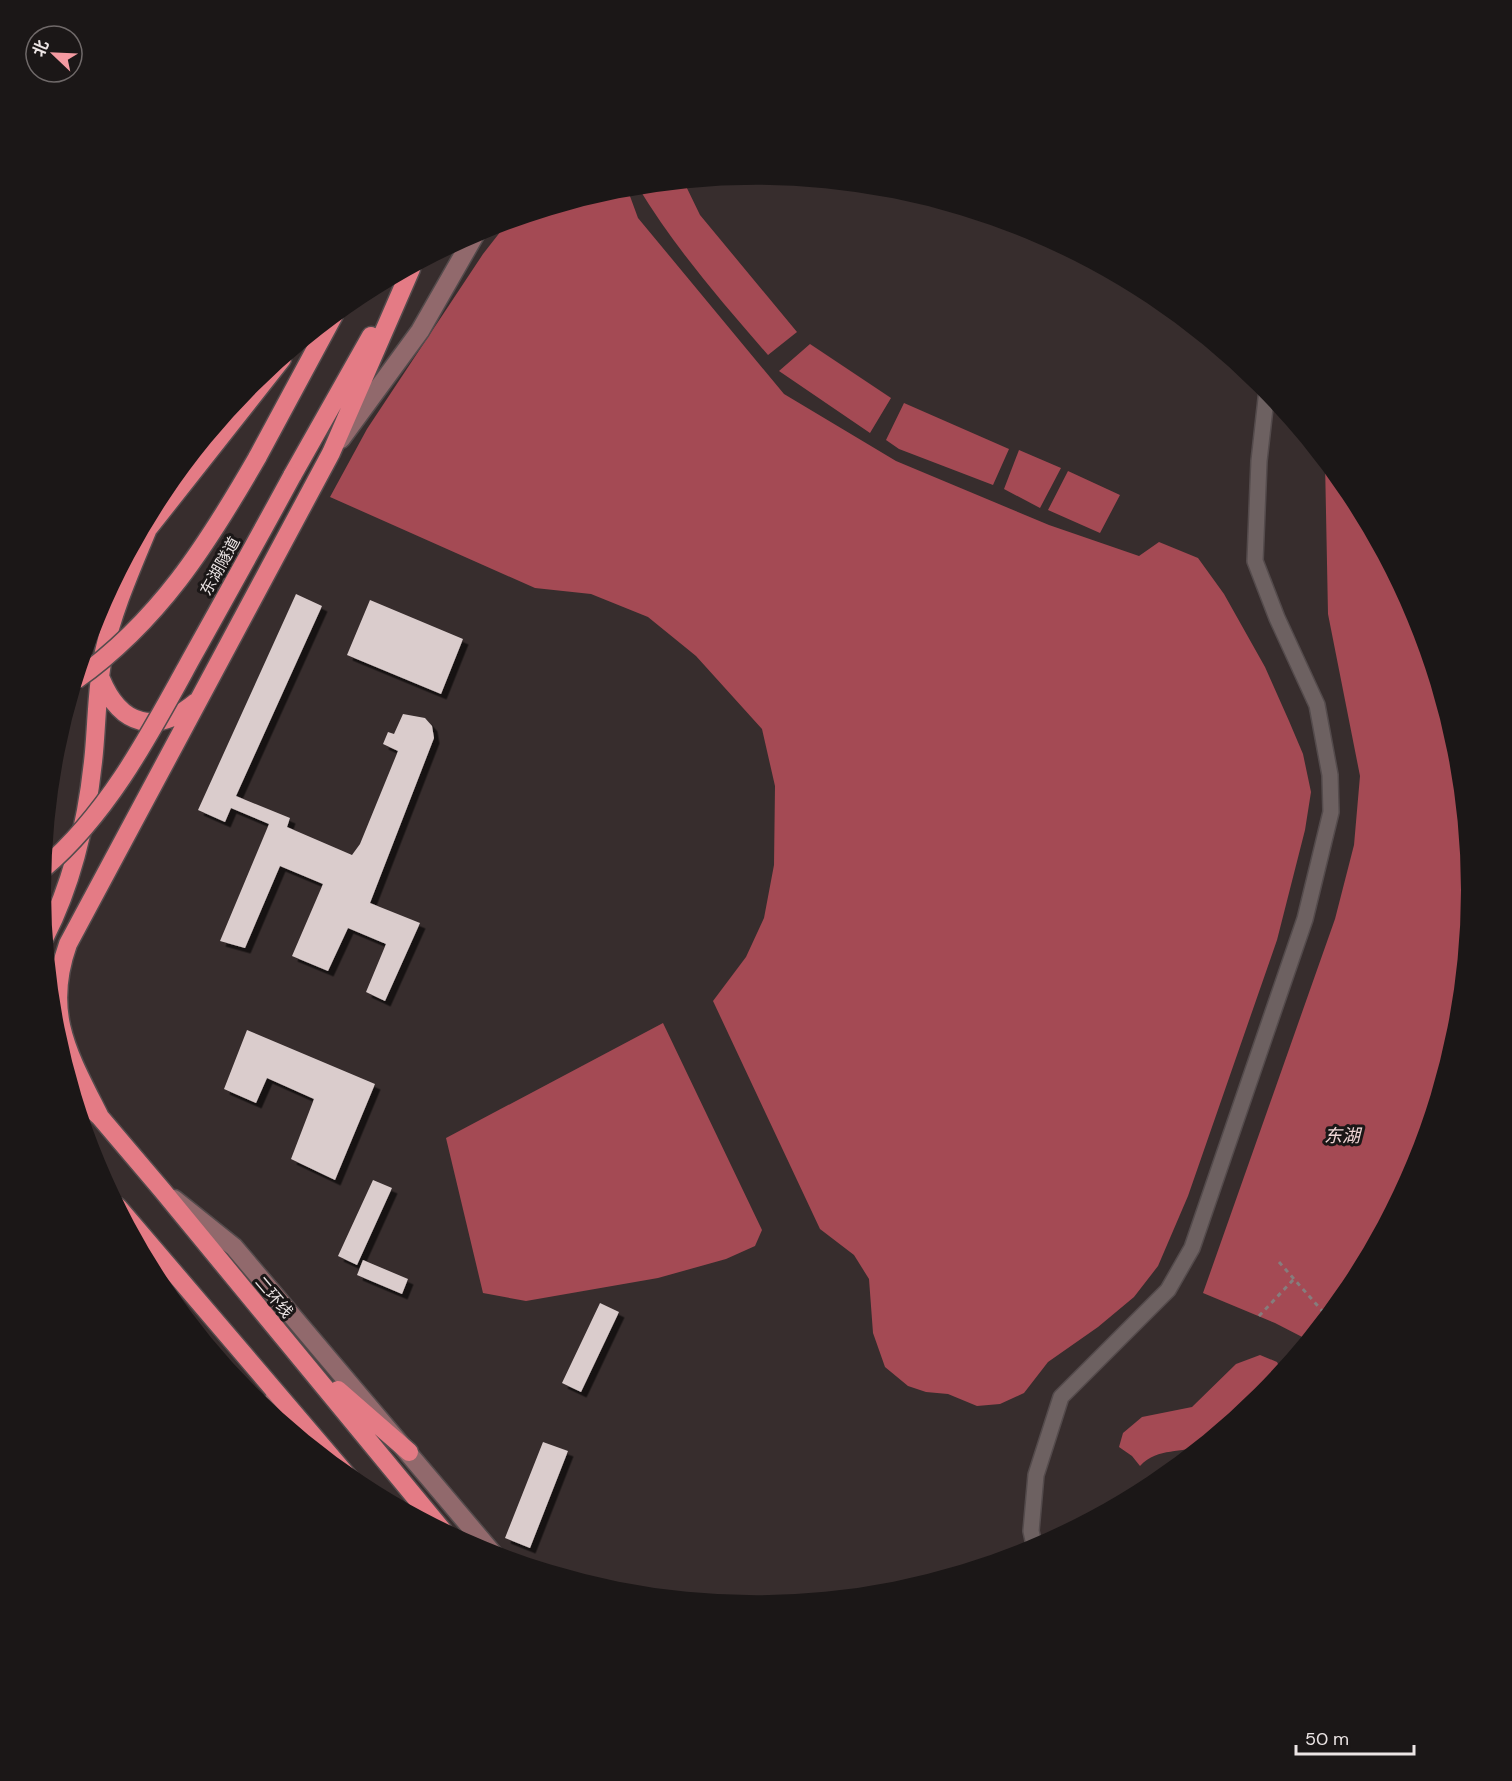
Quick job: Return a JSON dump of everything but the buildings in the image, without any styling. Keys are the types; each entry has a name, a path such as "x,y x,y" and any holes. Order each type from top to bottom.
{"highway":[{"path":"58,986 59,970 68,944 331,453 406,279"},
{"name":"东湖隧道","path":"52,861 99,812 131,764 404,280"},
{"name":"东湖隧道","path":"85,673 118,647 179,581 217,527 324,333"},
{"path":"160,515 252,397"},
{"path":"52,921 66,890 84,821 91,784 100,677 112,625 143,542"},
{"path":"100,677 116,706 138,721 152,723 168,720 184,712 200,699"},
{"path":"71,1053 100,1118"},
{"name":"二环线","path":"84,1102 162,1190 430,1516"},
{"path":"139,1231 323,1447"},
{"path":"297,1354 409,1452"}],"main road":[{"path":"331,453 415,339 468,247"},
{"path":"198,467 216,438"},
{"path":"162,1190 234,1247 482,1540"},
{"path":"240,1348 283,1414"}],"street":[{"path":"1033,1539 1031,1531 1036,1475 1061,1397 1168,1290 1192,1248 1305,919 1331,812 1330,775 1317,705 1277,618 1255,561 1259,461 1265,403"}],"path":[{"path":"1279,1262 1322,1311"},
{"path":"1259,1316 1294,1280"}],"water":[{"path":"688,189 700,215 797,332 768,355 683,253 643,195"},
{"path":"630,197 638,218 784,394 896,461 1049,525 1139,556 1159,542 1198,558 1224,594 1265,667 1303,754 1311,792 1305,830 1277,940 1188,1196 1158,1266 1134,1297 1098,1327 1048,1362 1024,1393 1000,1404 977,1406 948,1394 926,1392 908,1386 885,1367 873,1333 869,1279 854,1255 820,1229 713,1001 746,957 764,918 774,865 775,786 762,729 696,656 648,617 591,594 535,588 330,497 367,429 498,234 574,210"},
{"path":"810,344 891,398 870,433 779,371"},
{"path":"904,403 1009,449 993,485 899,449 886,440"},
{"path":"1019,450 1061,468 1040,508 1004,489"},
{"path":"1068,471 1120,495 1100,533 1048,510"},
{"name":"东湖","path":"1325,475 1367,538 1407,621 1424,664 1437,708 1455,798 1461,890 1455,983 1437,1073 1424,1117 1388,1202 1367,1243 1342,1282 1301,1337 1203,1293 1335,919 1354,845 1360,776 1328,614"},
{"path":"663,1023 762,1230 755,1246 726,1259 658,1278 526,1301 483,1293 446,1138"},
{"path":"1260,1355 1278,1364 1221,1421 1186,1449 1162,1453 1140,1466 1132,1456 1119,1447 1123,1433 1142,1417 1192,1407 1236,1364"}]}
